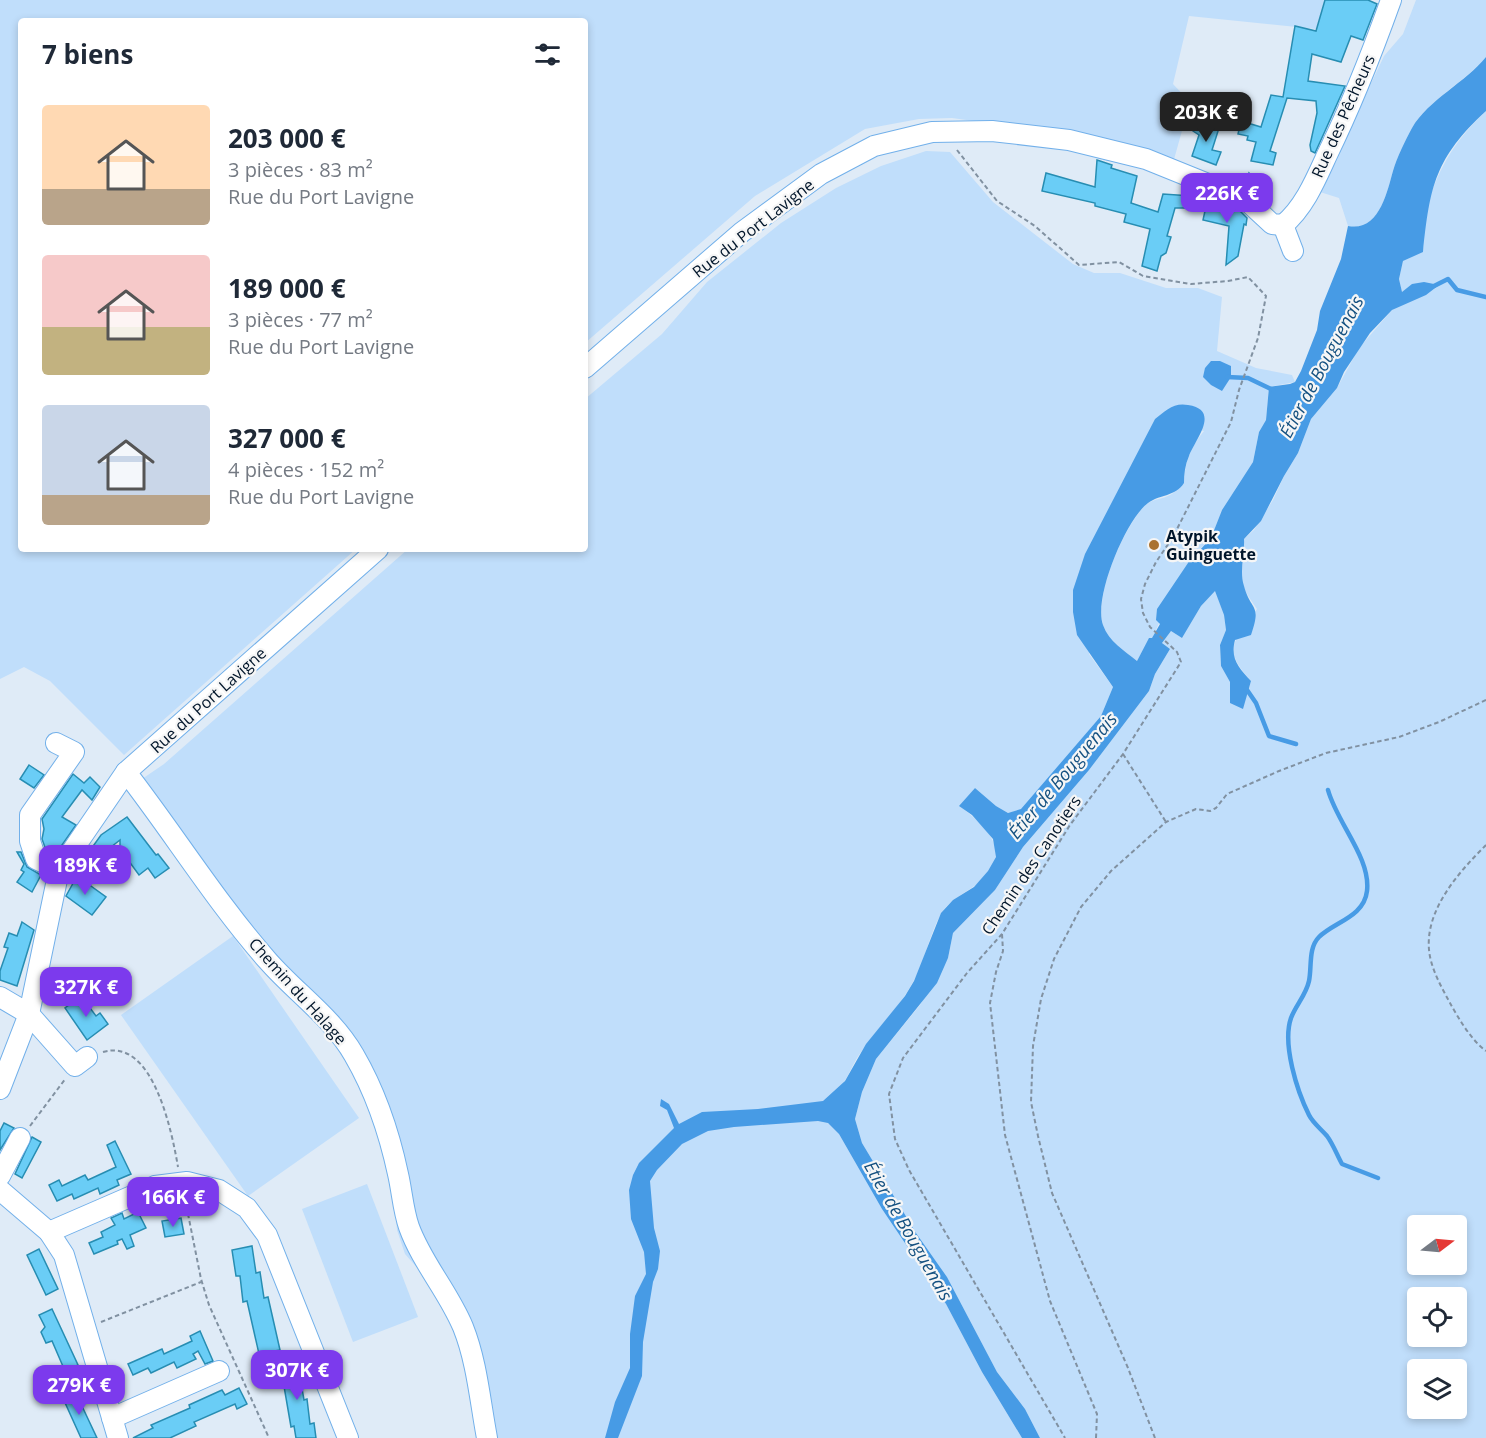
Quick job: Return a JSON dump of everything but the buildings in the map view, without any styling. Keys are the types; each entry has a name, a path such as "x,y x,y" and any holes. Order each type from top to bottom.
{"street":[{"name":"Rue des Pêcheurs","path":"1283,225 1292,218 1312,187 1356,94 1391,0"},
{"name":"Rue du Port Lavigne","path":"588,365 742,232 821,174 874,146 932,132 992,131 1069,140 1146,159 1245,199 1272,224 1283,225"},
{"path":"1283,225 1293,251"},
{"name":"Rue du Port Lavigne","path":"0,1089 29,1014 60,870 126,772 375,552"},
{"path":"56,742 74,752 30,815 30,841 36,859 60,870"},
{"name":"Chemin du Halage","path":"126,772 243,931 269,962 338,1031 354,1054 372,1090 388,1134 408,1224 420,1254 447,1296 463,1327 472,1358 487,1438"},
{"path":"0,997 29,1014 81,1061"},
{"path":"0,1176 21,1138"},
{"path":"49,1232 155,1186 182,1183 219,1190 247,1208 267,1235 348,1438"},
{"path":"0,1190 49,1232 64,1255 118,1438"},
{"path":"112,1418 219,1371"}],"path":[{"name":"Chemin des Canotiers","path":"955,147 997,201 1035,226 1079,265 1119,262 1143,276 1191,284 1248,277 1266,296 1258,338 1239,390 1231,422 1173,537 1156,562 1145,584 1141,599 1143,613 1150,627 1168,642 1182,662 1123,754 1070,825 1002,934 967,973 903,1058 889,1094 894,1139 909,1170 1065,1438"},
{"path":"1155,1438 1128,1368 1052,1193 1031,1102 1033,1046 1041,999 1054,959 1081,908 1103,880 1166,822 1196,809 1210,811 1216,808 1227,794 1326,753 1399,737 1439,722 1486,700"},
{"path":"1123,754 1166,822"},
{"path":"1486,845 1456,878 1439,903 1431,932 1431,960 1441,987 1460,1021 1486,1051"},
{"path":"1002,934 1003,951 990,1003 1005,1134 1050,1301 1097,1414 1096,1438"},
{"path":"21,1138 81,1061 106,1050 121,1050 134,1056 159,1095 171,1128 201,1282 209,1305 269,1438"},
{"path":"87,1328 201,1282"}],"shaded area":[{"path":"0,0 1325,0 1316,29 1189,16 1173,84 1190,102 1173,163 1046,131 952,118 919,119 865,129 755,196 588,340 588,18 18,18 18,552 353,552 124,755 50,681 24,667 0,679"},
{"path":"1416,0 1486,0 1486,57 1427,109 1412,128 1401,149 1380,209 1374,217 1359,226 1348,226 1339,198 1320,192 1384,56 1403,34"},
{"path":"1486,111 1486,1438 1040,1438 1025,1409 997,1372 947,1277 916,1233 862,1143 855,1119 862,1092 876,1059 920,1005 948,958 953,933 995,890 1023,847 1089,770 1149,691 1155,674 1170,649 1162,643 1171,631 1182,638 1201,606 1215,590 1224,615 1226,630 1220,645 1221,666 1230,682 1230,703 1248,691 1251,681 1236,660 1234,652 1237,638 1257,609 1245,591 1243,582 1244,539 1254,530 1273,500 1298,453 1311,419 1337,388 1359,348 1392,310 1405,303 1405,292 1402,293 1399,279 1403,261 1411,257 1437,178 1456,145"},
{"path":"926,151 950,152 993,202 1073,264 1094,273 1120,273 1166,288 1198,288 1222,297 1217,351 1256,368 1292,375 1295,382 1269,387 1266,420 1259,432 1253,462 1222,510 1211,538 1179,578 1152,639 1149,639 1137,661 1113,641 1103,625 1101,613 1107,579 1121,542 1139,512 1148,503 1172,494 1184,483 1189,456 1204,431 1155,419 1110,510 1089,654 1113,687 1101,716 1021,810 1008,813 975,788 960,806 984,827 993,841 996,856 994,866 981,881 954,900 941,914 917,974 907,992 865,1046 844,1083 830,1096 828,1123 839,1134 882,1209 946,1304 982,1372 1022,1438 478,1438 465,1359 453,1325 420,1271 405,1254 397,1230 394,1195 387,1159 358,1080 332,1037 260,967 179,861 142,779 164,764 405,552 588,552 588,396 662,334 707,282 781,223 836,188 881,166"},
{"path":"233,936 359,1118 248,1196 121,1015"},
{"path":"367,1184 418,1317 353,1342 302,1209"}],"water":[{"name":"Étier de Bouguenais","path":"1486,57 1486,111 1456,144 1438,174 1429,209 1423,252 1403,261 1399,279 1402,292 1412,284 1424,282 1439,285 1426,295 1392,310 1370,333 1344,372 1337,388 1311,419 1298,453 1261,521 1244,539 1243,580 1256,618 1251,635 1235,640 1234,647 1237,663 1251,681 1243,709 1230,703 1230,682 1221,666 1220,645 1226,630 1224,615 1215,591 1201,606 1182,638 1171,631 1162,643 1170,649 1155,674 1149,691 1089,770 1023,847 995,890 953,933 948,958 937,983 876,1059 862,1092 855,1119 862,1143 916,1233 947,1277 997,1372 1025,1409 1040,1438 1022,1438 982,1372 946,1304 882,1209 839,1134 828,1123 818,1121 708,1131 682,1144 657,1170 650,1181 654,1228 660,1251 643,1342 642,1376 618,1438 605,1438 615,1402 630,1368 630,1334 635,1296 646,1274 644,1252 631,1219 629,1190 639,1163 674,1128 667,1110 660,1106 661,1099 669,1104 679,1124 702,1112 758,1109 823,1101 845,1081 866,1044 905,996 914,981 941,913 953,900 974,887 988,871 996,857 993,839 972,815 959,806 975,788 1008,813 1021,809 1101,716 1113,687 1077,635 1073,612 1073,590 1085,554 1155,419 1170,408 1183,404 1198,408 1205,419 1187,463 1184,483 1176,491 1148,503 1139,512 1121,542 1107,579 1101,613 1103,625 1113,641 1137,661 1149,638 1152,638 1160,624 1156,620 1157,609 1188,563 1211,538 1222,510 1253,462 1259,432 1266,420 1269,387 1295,382 1301,371 1317,330 1320,311 1341,259 1348,226 1359,226 1374,217 1384,199 1401,149 1419,118"},
{"path":"1211,361 1220,361 1231,366 1231,377 1222,391 1203,377 1205,368"}],"waterway":[{"path":"1434,286 1448,279 1457,290 1486,297"},
{"path":"1227,377 1248,378 1273,390"},
{"path":"1245,687 1256,703 1269,736 1296,744"},
{"path":"1328,790 1338,815 1359,853 1367,879 1367,891 1365,900 1354,913 1325,932 1316,941 1312,952 1308,986 1291,1018 1288,1041 1292,1067 1309,1115 1327,1136 1342,1164 1378,1178"}],"place":[{"name":"Atypik Guinguette","path":"1154,545"}]}
